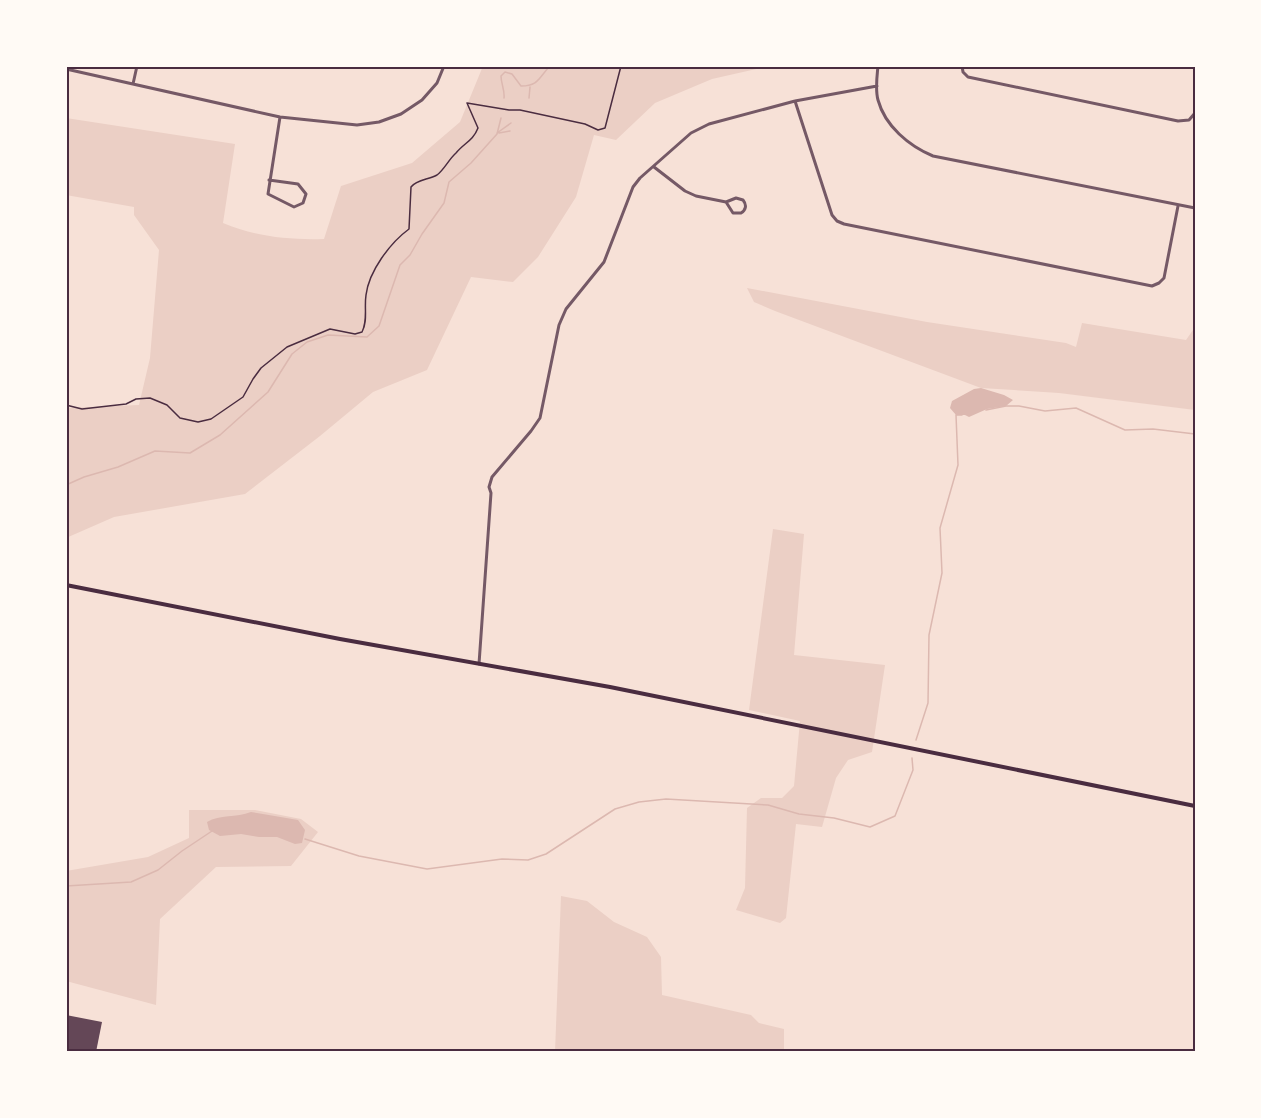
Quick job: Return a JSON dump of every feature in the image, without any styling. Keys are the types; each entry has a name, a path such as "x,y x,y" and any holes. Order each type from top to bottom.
{"main road":[{"path":"66,585 339,639 610,687 1195,806"}],"street":[{"path":"133,84 137,66"},
{"path":"66,69 280,117 357,125 379,122 401,114 422,100 437,83 444,66"},
{"path":"878,66 878,99 895,130 906,141 927,154 1195,208"},
{"path":"962,66 963,72 968,77 1178,121 1189,120 1195,113"},
{"path":"479,663 491,493 489,487 492,477 540,418 559,325 566,309 604,261 633,187 698,129 795,101 877,86"},
{"path":"795,101 832,214 837,221 844,224 1152,286 1164,278 1178,206"},
{"path":"269,180 298,184 306,194 303,203 294,207 268,194 269,180 280,117"},
{"path":"654,167 685,191 696,196 726,202 741,198 746,205 745,210 735,214 726,202"}],"path":[{"path":"66,405 82,409 126,404 136,399 150,399 167,405 180,418 198,422 217,415 243,397 261,368 287,347 330,329 362,332 365,326 366,294 370,279 377,264 393,242 409,229 411,187 414,183 437,174 457,151 476,135 478,128 467,103 520,110 585,124 598,130 605,128 621,66"}],"shaded area":[{"path":"483,66 769,66 712,79 655,103 616,140 594,135 576,197 538,257 513,282 471,277 427,370 373,392 245,494 114,517 66,538 66,408 139,405 150,358 159,250 134,215 134,207 66,195 66,118 235,144 223,223 248,232 273,237 324,239 341,186 412,163 460,122"},
{"path":"747,288 927,322 1066,343 1076,347 1082,323 1186,340 1195,327 1195,410 1059,393 981,388 775,311 754,302"},
{"path":"981,388 1013,400 1006,406 987,409 969,417 956,415 950,408 952,401 974,389"},
{"path":"773,529 804,534 794,655 885,665 872,752 848,760 836,778 822,827 796,824 786,918 780,923 736,910 745,888 747,808 761,798 782,798 794,786 800,721 749,710"},
{"path":"189,810 255,810 301,819 318,832 291,866 216,867 160,919 156,1005 66,981 66,871 148,857 189,838"},
{"path":"251,812 298,820 305,830 302,843 295,844 277,837 241,834 220,836 209,830 207,822"},
{"path":"561,896 587,901 614,922 647,937 661,957 662,995 751,1015 759,1023 784,1029 784,1052 555,1052"}],"building":[{"path":"66,1015 102,1022 96,1052 66,1052"}],"waterway":[{"path":"504,98 501,76 505,72 512,74 521,86 527,86 538,80 550,66"},
{"path":"529,98 530,87"},
{"path":"66,485 155,451 190,453 220,435 268,392 292,354 307,342 328,335 367,337 379,326 400,265 410,255 444,203 449,182 471,163 497,134 501,118"},
{"path":"497,133 511,123"},
{"path":"499,133 510,131"},
{"path":"986,410 1006,406 1045,411 1076,408 1125,430 1153,429 1195,434"},
{"path":"916,740 928,703 929,635 942,573 940,528 958,465 956,415 962,415"},
{"path":"305,839 359,856 427,869 502,859 528,860 546,854 615,809 639,802 666,799 768,805 799,814 834,818 870,827 895,816 913,770 912,758"},
{"path":"66,886 131,882 158,870 212,831"}]}
